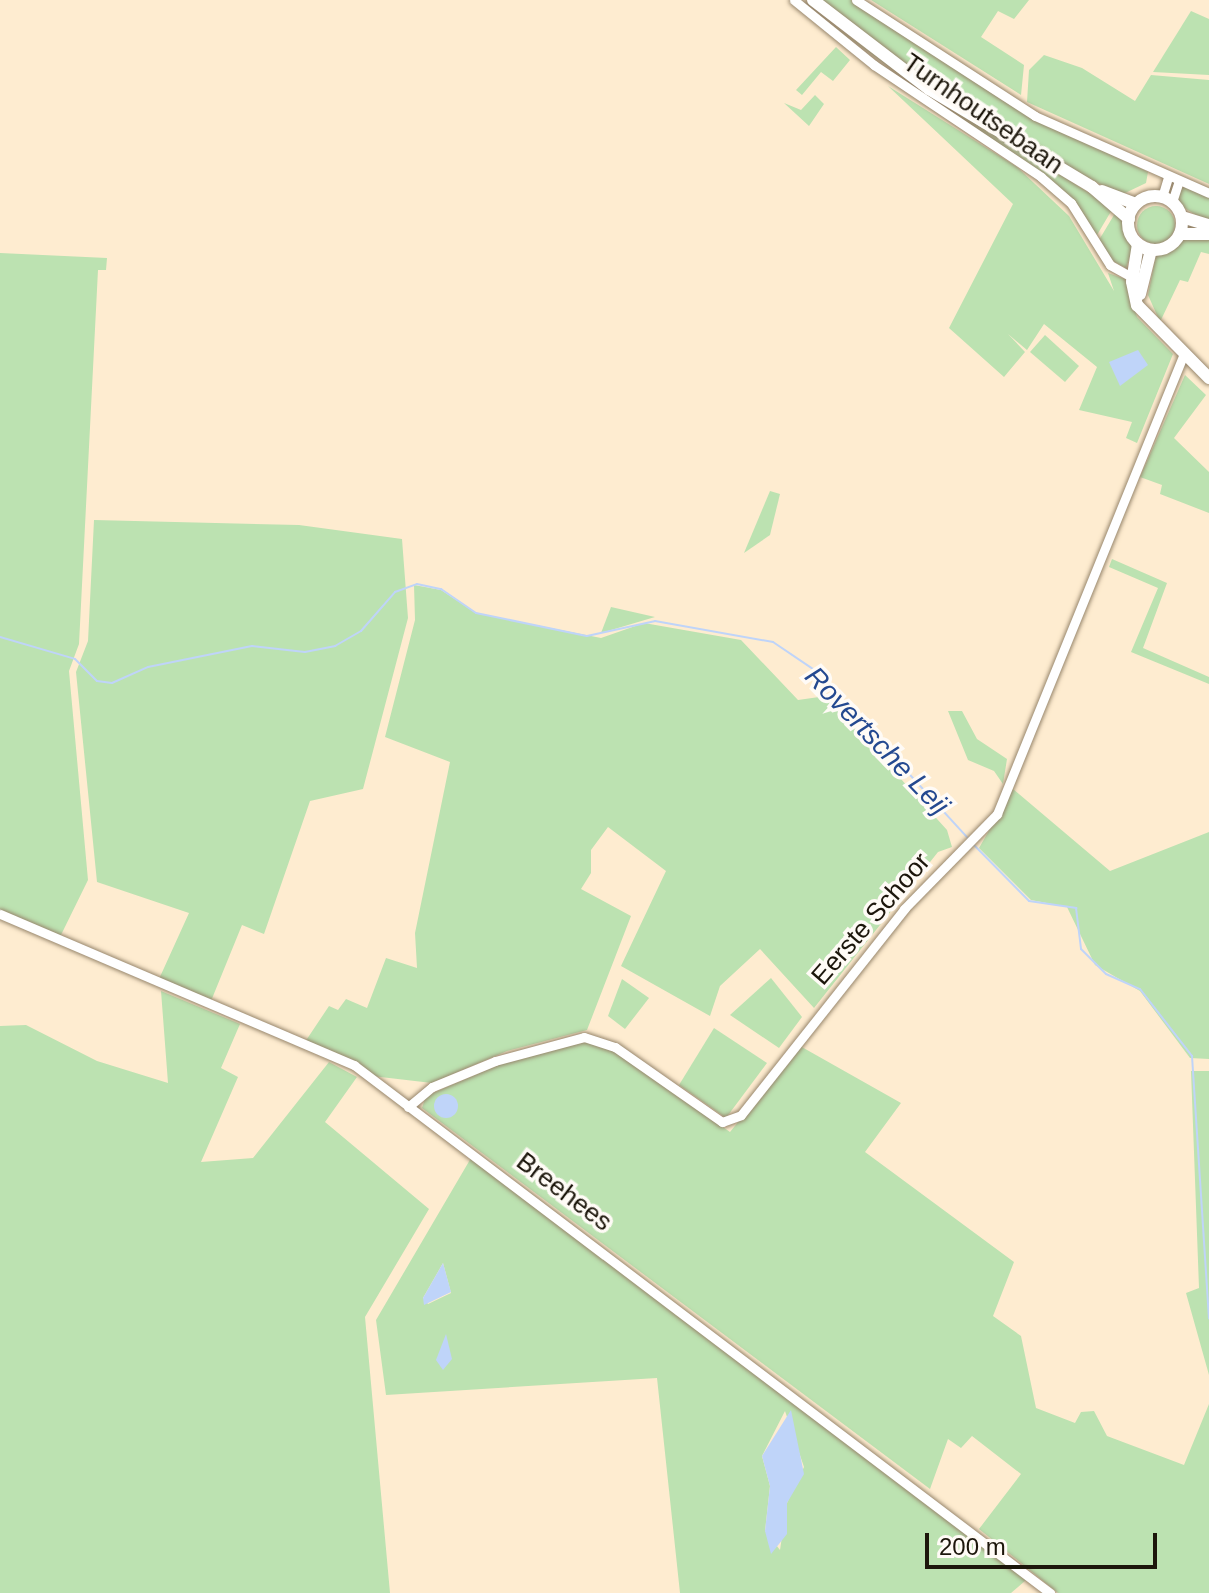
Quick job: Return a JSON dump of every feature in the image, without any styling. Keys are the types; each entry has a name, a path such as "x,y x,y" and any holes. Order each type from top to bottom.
{"main road":[{"name":"Turnhoutsebaan","path":"813,0 939,96 1092,187 1136,204"},
{"name":"Turnhoutsebaan","path":"1092,187 1129,219"},
{"path":"1209,225 1182,217 1167,200 1136,204 1129,219 1138,244 1132,277 1144,313 1209,378"},
{"path":"1138,244 1151,250 1168,247 1180,234 1182,217"},
{"path":"1180,234 1209,234"},
{"path":"1144,313 1140,279 1151,250"}],"street":[{"name":"Turnhoutsebaan","path":"794,0 874,65 1041,177 1071,203 1110,265 1132,277"},
{"name":"Turnhoutsebaan","path":"856,0 1022,109 1209,193"},
{"path":"1167,200 1168,177"},
{"path":"1167,200 1179,181"},
{"name":"Eerste Schoor","path":"408,1107 432,1087 495,1061 584,1037 615,1047 722,1122 735,1121 904,909 976,839 1005,800 1076,607 1184,354"},
{"name":"Breehees","path":"0,914 328,1051 408,1107 1050,1593"}],"green space":[{"path":"798,0 911,81 1113,208 1097,235 1074,203"},
{"path":"821,0 851,0 1002,100 1148,172 1146,183 1121,195 1064,165 941,91"},
{"path":"871,0 1029,0 1014,19 998,11 981,37 1024,65 1021,95"},
{"path":"1191,11 1209,19 1209,75 1153,72"},
{"path":"836,47 850,60 833,81 821,72 802,95 796,90"},
{"path":"1044,55 1082,68 1135,101 1151,75 1209,80 1209,184 1027,102 1029,70"},
{"path":"888,86 1017,167 1069,216 1114,291 1108,273 1125,279 1137,317 1173,354 1137,443 1126,438 1132,422 1079,410 1097,367 1044,324 1027,350 1008,334 1025,352 1004,377 949,328 1013,204"},
{"path":"815,95 824,104 809,126 784,103 801,110"},
{"path":"1186,187 1209,196 1209,223 1178,204 1179,188"},
{"path":"1156,206 1169,212 1175,225 1169,238 1156,244 1143,238 1137,225 1143,212"},
{"path":"1117,210 1134,246 1126,268 1109,259 1099,240"},
{"path":"1209,236 1209,254 1201,252 1188,282 1180,280 1160,322 1148,295 1156,255 1184,237"},
{"path":"0,253 107,258 106,270 98,270 79,644 69,671 88,880 60,937 0,912"},
{"path":"1045,335 1079,366 1065,382 1030,352"},
{"path":"1185,375 1206,395 1174,438 1209,472 1209,513 1160,494 1162,485 1140,477"},
{"path":"770,491 780,494 770,535 744,553"},
{"path":"94,520 299,525 402,539 408,618 363,789 310,801 264,934 242,925 211,1001 159,979 189,913 97,882 76,672 88,641"},
{"path":"1112,559 1167,583 1143,648 1209,677 1209,684 1131,652 1158,588 1109,567"},
{"path":"414,585 441,590 476,613 601,638 644,623 741,640 798,700 826,696 947,830 952,847 938,852 814,1008 760,949 720,986 710,1016 621,966 666,871 608,827 591,850 591,873 581,889 631,916 587,1030 507,1051 432,1083 372,1076 305,1042 329,1006 338,1010 346,999 367,1008 386,958 417,968 415,933 450,762 385,737 415,620"},
{"path":"611,607 655,617 601,633"},
{"path":"948,711 962,711 977,739 1007,759 1003,784 994,771 968,760"},
{"path":"1013,789 1110,871 1209,832 1209,1059 1190,1058 1140,991 1095,965 1067,907 1031,900 979,848"},
{"path":"771,978 802,1017 779,1048 730,1015"},
{"path":"622,979 649,998 625,1029 608,1016"},
{"path":"161,991 240,1024 221,1068 238,1077 201,1162 253,1158 329,1062 357,1077 325,1122 429,1209 365,1317 390,1593 0,1593 0,1026 26,1025 97,1061 168,1083"},
{"path":"714,1028 767,1063 726,1118 679,1085"},
{"path":"586,1042 603,1043 730,1132 800,1046 901,1103 865,1152 1014,1262 993,1316 1021,1336 1036,1408 1075,1423 1081,1412 1094,1411 1107,1436 1184,1465 1209,1404 1209,1593 1058,1593 979,1529 1021,1474 972,1436 961,1448 948,1439 930,1489 422,1108 426,1096 508,1061"},
{"path":"1191,1071 1209,1071 1209,1375 1186,1293 1199,1288"},
{"path":"471,1158 950,1518 1026,1580 1011,1593 680,1593 657,1378 386,1395 376,1320","holes":["443,1263 451,1293 428,1304 423,1298","785,1411 804,1467 787,1503 780,1550 765,1531 770,1486 762,1456"]}],"water":[{"path":"1138,350 1148,365 1120,386 1109,362"},
{"path":"446,1094 455,1097 458,1106 455,1115 446,1118 437,1115 434,1106 437,1097"},
{"path":"443,1263 451,1292 424,1305 423,1298"},
{"path":"446,1334 452,1359 443,1370 436,1360"},
{"path":"791,1410 804,1474 787,1503 787,1534 771,1554 765,1531 770,1486 762,1456"}],"waterway":[{"name":"Rovertsche Leij","path":"0,637 75,659 97,681 112,683 148,667 252,646 305,652 335,646 361,631 395,592 417,584 441,589 476,613 587,636 655,621 773,642 813,669 969,839"},
{"name":"Rovertsche Leij","path":"973,844 1029,901 1076,908 1081,949 1106,974 1140,989 1192,1056 1209,1318"}]}
